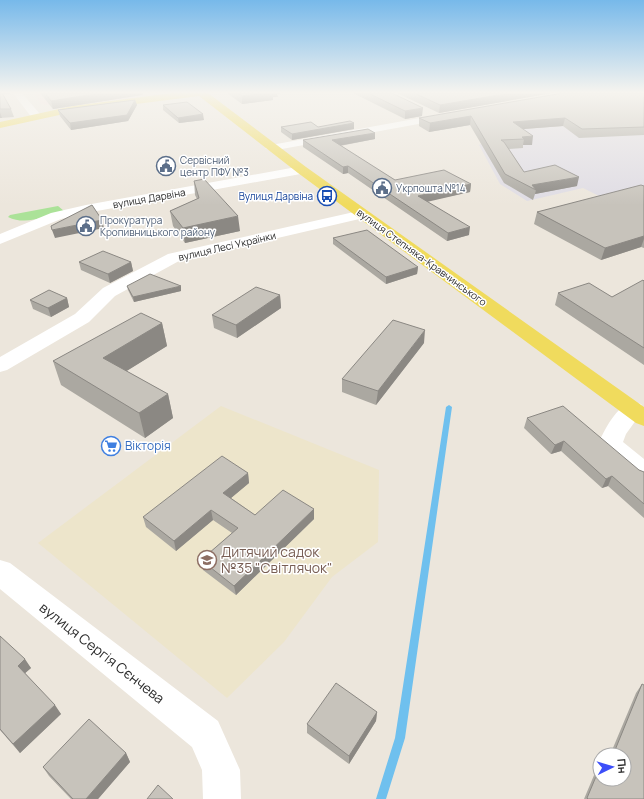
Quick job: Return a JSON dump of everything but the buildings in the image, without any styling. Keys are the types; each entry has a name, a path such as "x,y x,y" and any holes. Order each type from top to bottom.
{"main road":[{"name":"вулиця Степняка-Кравчинського","path":"248,130 638,414"}],"street":[{"path":"271,148 369,130"},
{"name":"вулиця Дарвіна","path":"0,239 56,216 86,209 302,170"},
{"name":"вулиця Лесі Українки","path":"0,366 82,318 109,292 174,257 363,214"},
{"path":"638,414 615,432 610,444 644,473"},
{"name":"вулиця Сергія Сєнчева","path":"3,578 205,734 221,770 222,799"}],"shaded area":[{"path":"504,130 644,130 644,215 625,209 583,188 527,201 500,184 479,145 498,132"},
{"name":"Дитячий садок №35 \"Світлячок\"","path":"221,406 379,470 378,542 332,577 284,642 227,698 38,543"}],"green space":[{"path":"58,206 64,211 36,219 22,221 8,217 10,215"}],"waterway":[{"path":"381,799 400,738 449,407"}],"place":[{"name":"Сервісний центр ПФУ №3","path":"166,166"},
{"name":"Укрпошта №14","path":"382,188"},
{"name":"Вулиця Дарвіна","path":"327,196"},
{"name":"Прокуратура Кропивницького району","path":"86,226"},
{"name":"Вікторія","path":"111,446"},
{"name":"Дитячий садок №35 \"Світлячок\"","path":"207,560"}]}
